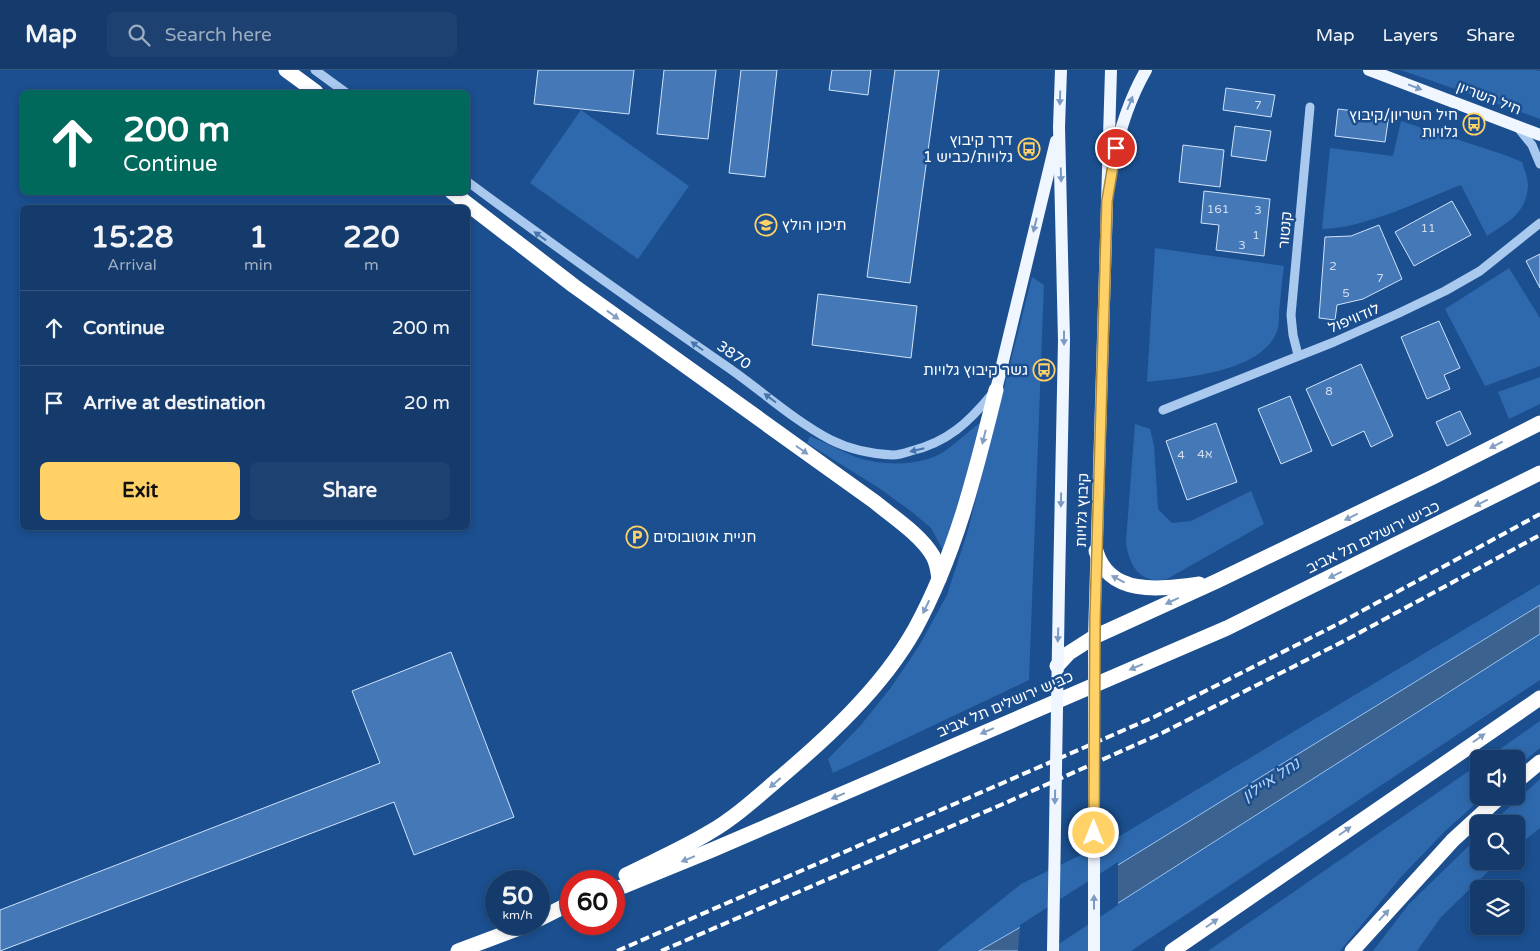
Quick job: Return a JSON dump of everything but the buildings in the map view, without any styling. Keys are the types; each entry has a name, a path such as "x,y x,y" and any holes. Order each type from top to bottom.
{"highway":[{"path":"286,70 313,90"},
{"path":"456,195 469,205"},
{"path":"470,206 574,286 875,502 927,547 934,557 939,579"},
{"path":"625,875 711,832 748,805 792,768 850,714 881,677 914,630 939,579 968,499 996,390"},
{"path":"1057,666 1070,653 1094,637 1217,581 1540,423"},
{"name":"כביש ירושלים תל אביב","path":"625,886 712,850 1227,628 1540,474"},
{"path":"1096,551 1102,566 1109,574 1130,585 1142,588 1159,588 1217,581"},
{"path":"1172,951 1540,698"},
{"path":"1525,774 1540,762"},
{"path":"1352,951 1453,840 1491,805"},
{"path":"458,951 501,935"}],"main road":[{"name":"קיבוץ גלויות","path":"1053,951 1064,340 1060,127 1061,70"},
{"name":"קיבוץ גלויות","path":"1094,951 1094,637 1110,70"},
{"path":"1107,201 1119,136 1137,85 1146,70"},
{"name":"חיל השריון","path":"1369,70 1540,135"},
{"path":"996,390 1060,127"}],"street":[{"path":"315,70 342,90"},
{"name":"קנטור","path":"1298,355 1291,315 1310,107"},
{"path":"1518,127 1532,145 1540,164"},
{"name":"3870","path":"470,183 580,265 752,383 800,420 832,441 862,451 895,455 927,447 952,435 973,417 996,390"},
{"name":"לודוויפול","path":"1163,410 1370,326 1445,291 1480,271 1540,223"}],"shaded area":[{"path":"1401,70 1540,71 1540,119"},
{"path":"581,110 689,186 638,259 530,183"},
{"path":"1401,121 1522,162 1528,186 1527,196 1520,210 1509,221 1487,236 1461,185 1374,219 1356,224 1322,229 1330,148 1393,156"},
{"path":"1155,248 1284,266 1278,326 1269,345 1256,356 1221,370 1201,375 1147,382"},
{"path":"1509,268 1540,318 1540,366 1485,386 1445,309"},
{"path":"1032,277 1044,285 1029,680 833,773 828,759 861,725 892,686 919,646 947,595 968,530"},
{"path":"1540,377 1540,404 1509,419 1498,392"},
{"path":"981,422 953,531 944,552 931,528 912,512 879,488 807,443 810,436 850,455 866,460 889,463 913,462 925,460 945,451"},
{"path":"1135,424 1150,429 1154,445 1158,509 1172,523 1191,521 1251,491 1264,524 1167,579 1152,580 1142,576 1134,568 1126,541"},
{"path":"1540,584 1540,605 1019,928 979,951 937,951 1021,884 1118,837"},
{"path":"1540,634 1540,680 1131,951 1043,951"},
{"path":"1540,721 1540,748 1525,760 1525,750 1499,750"},
{"path":"1470,770 1470,805 1474,805 1445,831 1401,877 1340,951 1208,951"},
{"path":"1540,779 1540,828 1525,840 1525,815 1501,815 1512,805 1525,805 1525,793"},
{"path":"1470,845 1470,870 1490,870 1479,880 1470,880 1470,889 1441,917 1417,951 1373,951 1409,904"}],"water":[{"name":"נחל איילון","path":"1540,605 1540,634 1043,951 979,951 1019,928"}],"pier":[{"path":"1118,862 1118,905 1048,951 1018,951 1020,925"}],"railway":[{"path":"617,951 1154,717 1338,624 1540,514"},
{"path":"661,951 1003,804 1162,733 1346,640 1540,535"}],"place":[{"name":"חיל השריון/קיבוץ גלויות","path":"1474,124"},
{"name":"דרך קיבוץ גלויות/כביש 1","path":"1029,149"},
{"name":"תיכון הולץ","path":"766,225"},
{"name":"גשר קיבוץ גלויות","path":"1044,370"},
{"name":"חניית אוטובוסים","path":"637,537"}],"route":[{"path":"1094,833 1096,551 1107,201 1116,148"}]}
